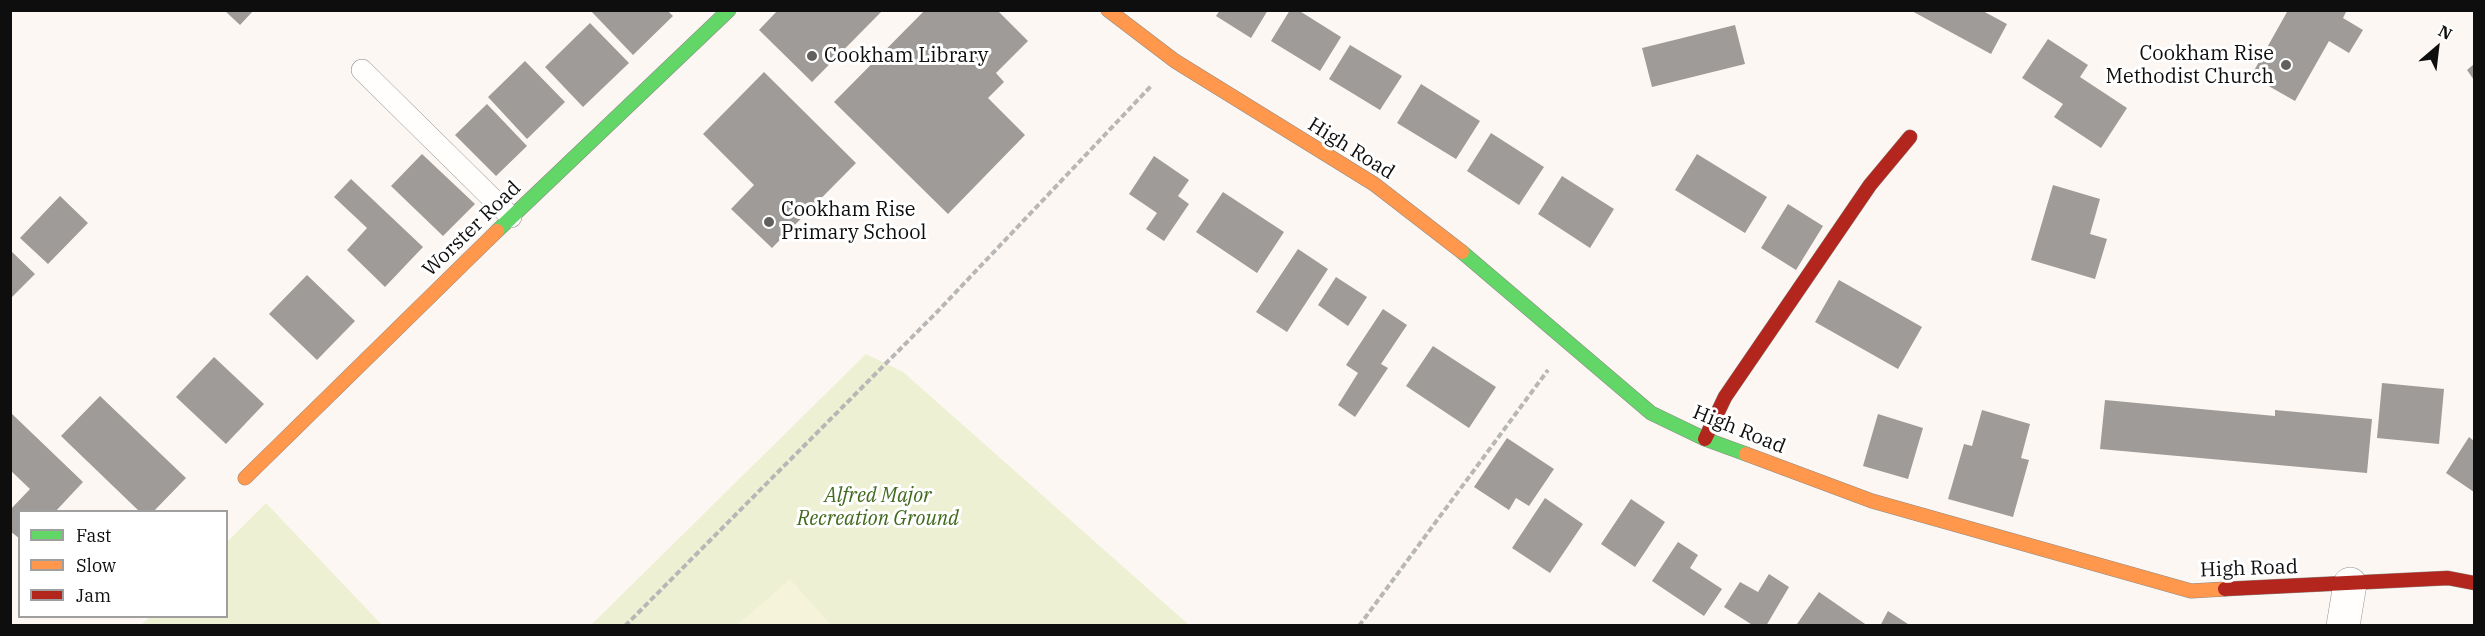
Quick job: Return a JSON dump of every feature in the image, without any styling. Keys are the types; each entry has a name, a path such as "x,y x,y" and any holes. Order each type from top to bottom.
{"street":[{"name":"Worster Road","path":"244,478 511,217 729,10"},
{"name":"High Road","path":"1108,10 1175,61 1374,184 1459,249 1652,413 1705,439 1872,501 2192,591 2448,578 2475,584"},
{"path":"1705,439 1732,387 1870,185 1910,137"},
{"path":"2343,626 2350,584"}],"lane":[{"path":"362,70 511,217"}],"path":[{"path":"625,626 937,312 1175,61"},
{"path":"1359,626 1569,342"}],"green space":[{"name":"Alfred Major Recreation Ground","path":"866,354 903,372 1189,625 590,626"},
{"path":"266,503 382,625 141,625 149,618 228,618 228,541"},
{"path":"790,579 831,625 737,625"}],"building":[{"path":"224,10 254,10 240,25"},
{"path":"590,10 667,10 673,16 633,55"},
{"name":"Cookham Library","path":"778,10 883,10 812,82 759,30"},
{"path":"925,10 997,10 1028,41 996,73 1004,82 988,98 1025,135 948,214 834,102"},
{"path":"1220,10 1268,10 1251,38 1216,16"},
{"path":"1290,10 1298,10 1341,37 1320,71 1271,41"},
{"path":"1910,10 1981,10 2007,24 1991,54"},
{"name":"Cookham Rise Methodist Church","path":"2284,10 2347,10 2343,18 2363,30 2349,53 2329,41 2295,101 2251,76 2287,12"},
{"path":"590,23 629,63 583,107 545,67"},
{"path":"1735,25 1745,64 1652,87 1642,48"},
{"path":"2048,39 2088,65 2080,77 2127,108 2101,148 2054,117 2063,104 2022,78"},
{"path":"1350,45 1402,76 1380,110 1329,79"},
{"path":"525,61 565,102 527,139 488,97"},
{"path":"2474,64 2474,80 2467,70"},
{"path":"764,72 856,163 772,248 731,209 754,185 703,134"},
{"path":"1421,84 1480,121 1456,159 1397,123"},
{"path":"487,104 527,146 496,176 455,135"},
{"path":"1491,133 1544,167 1519,205 1467,171"},
{"path":"422,154 475,204 443,236 391,186"},
{"path":"1697,154 1767,197 1745,233 1675,190"},
{"path":"1154,156 1189,180 1178,196 1189,204 1164,241 1146,229 1157,213 1129,194"},
{"path":"1562,176 1614,209 1590,248 1538,214"},
{"path":"351,179 423,247 385,287 347,250 367,228 334,197"},
{"path":"2053,185 2100,199 2090,234 2107,239 2095,279 2031,260"},
{"path":"1223,192 1284,232 1257,273 1196,232"},
{"path":"60,196 88,223 48,264 20,238"},
{"path":"1788,204 1823,226 1796,270 1761,248"},
{"path":"1298,249 1328,269 1287,332 1256,312"},
{"path":"10,250 35,274 10,299"},
{"path":"307,275 355,321 317,360 269,314"},
{"path":"1336,277 1367,297 1348,326 1318,305"},
{"path":"1839,280 1922,327 1898,369 1815,322"},
{"path":"1383,309 1407,325 1381,364 1388,368 1355,417 1338,405 1358,373 1346,365"},
{"path":"1433,346 1496,387 1469,428 1406,386"},
{"path":"214,357 264,404 226,444 176,397"},
{"path":"2382,383 2444,389 2439,444 2377,438"},
{"path":"100,396 186,478 155,510 138,510 61,436"},
{"path":"2105,400 2275,416 2275,410 2372,419 2367,473 2100,449"},
{"path":"1982,410 2030,424 2021,458 2029,460 2013,517 1948,499 1964,444 1972,446"},
{"path":"10,412 83,482 57,510 18,510 18,537 10,531 10,510 30,489 10,470"},
{"path":"1878,414 1923,428 1908,479 1863,466"},
{"path":"2469,437 2474,441 2474,492 2446,473"},
{"path":"1507,438 1554,469 1529,506 1516,498 1509,510 1474,487"},
{"path":"1545,498 1583,524 1550,573 1512,548"},
{"path":"1631,499 1665,522 1635,567 1601,544"},
{"path":"1678,542 1698,555 1690,568 1722,589 1704,616 1652,581"},
{"path":"1769,574 1789,587 1766,626 1754,626 1724,607 1740,582 1758,592"},
{"path":"1819,592 1868,626 1800,626 1797,624"},
{"path":"1888,611 1911,626 1880,626"}],"traffic: fast":[{"path":"497,231 729,10"},
{"path":"1462,252 1651,413 1705,439 1746,454"}],"traffic: slow":[{"path":"1108,10 1175,61 1374,184 1462,252"},
{"path":"245,478 497,231"},
{"path":"1746,454 1872,501 2191,591 2225,589"}],"traffic: jam":[{"path":"1705,439 1725,397 1870,185 1910,137"},
{"path":"2225,589 2448,578 2474,583"}],"place":[{"name":"Cookham Library","path":"812,56"},
{"name":"Cookham Rise Methodist Church","path":"2286,65"},
{"name":"Cookham Rise Primary School","path":"769,222"}]}
